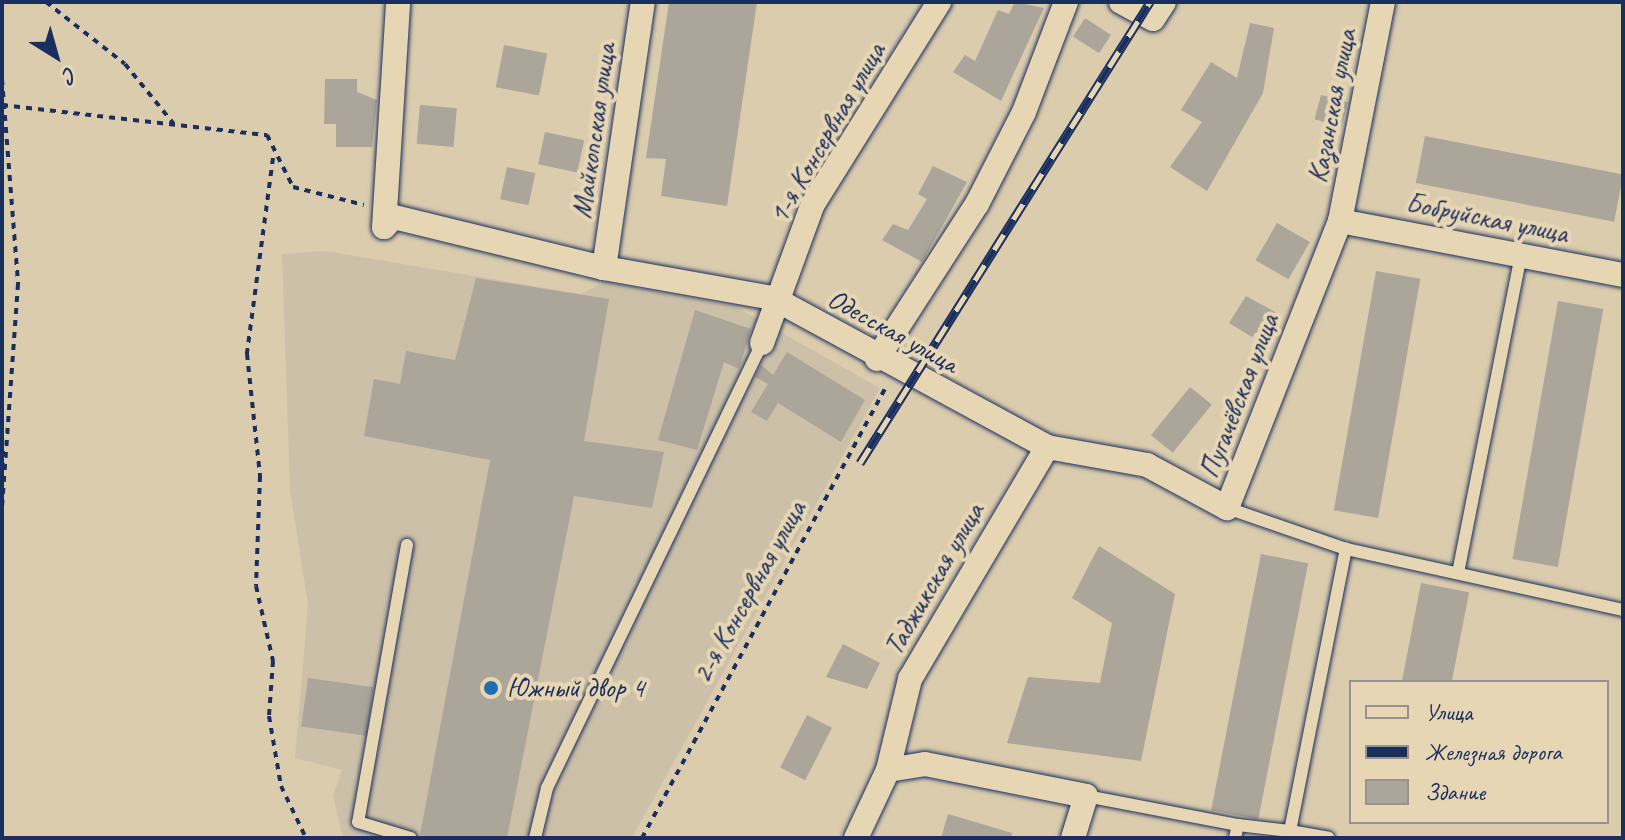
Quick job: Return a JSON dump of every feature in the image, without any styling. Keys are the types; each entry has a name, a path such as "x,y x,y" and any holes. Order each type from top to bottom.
{"street":[{"path":"386,211 398,2"},
{"name":"Майкопская улица","path":"604,268 643,2"},
{"name":"1-я Консервная улица","path":"762,343 773,298 813,204 939,2"},
{"path":"887,364 977,204 1024,112 1066,2"},
{"path":"1121,2 1158,11"},
{"name":"Казанская улица","path":"1340,221 1383,2"},
{"name":"Одесская улица","path":"386,211 384,227 394,217 604,268 773,298 887,364 1047,447 1147,465"},
{"name":"Бобруйская улица","path":"1340,221 1623,275"},
{"name":"Пугачёвская улица","path":"1147,465 1227,508 1340,221"},
{"name":"Таджикская улица","path":"856,838 888,770 910,679 1047,447"},
{"path":"888,770 925,764 1086,796 1073,838"}],"lane":[{"path":"1458,573 1521,254"},
{"path":"535,838 547,788 762,343"},
{"path":"1227,508 1346,549 1623,610"},
{"path":"407,545 358,822 411,838"},
{"path":"1290,831 1346,549"},
{"path":"1086,796 1236,832 1290,831 1328,838"}],"path":[{"path":"46,2 125,64 174,124"},
{"path":"2,79 18,284 2,505"},
{"path":"2,105 267,135 273,158 293,187 386,211"},
{"path":"273,158 247,354 260,476 256,586 273,661 269,716 281,786 306,838"},
{"name":"2-я Консервная улица","path":"642,838 887,364"}],"shaded area":[{"path":"325,251 581,294 605,282 734,306 880,388 632,838 343,838 333,796 342,770 295,758 308,605 290,490 282,254"}],"building":[{"path":"669,2 757,2 727,206 661,196 666,159 646,158"},
{"path":"1015,2 1044,8 1001,101 953,72 965,55 975,61 998,10 1009,14"},
{"path":"1085,18 1111,35 1099,53 1073,36"},
{"path":"1250,23 1274,28 1263,93 1207,191 1170,167 1202,122 1181,110 1211,62 1237,78"},
{"path":"504,45 547,53 539,96 496,87"},
{"path":"325,79 357,79 357,92 377,100 372,147 336,147 336,124 324,124"},
{"path":"1321,95 1348,102 1342,126 1315,119"},
{"path":"420,105 457,108 453,147 417,144"},
{"path":"545,132 584,140 577,173 538,164"},
{"path":"1425,136 1623,174 1614,222 1416,183"},
{"path":"933,166 967,182 922,262 882,240 893,224 908,230 927,199 918,194"},
{"path":"507,167 535,173 529,205 500,199"},
{"path":"1277,223 1310,242 1288,279 1256,260"},
{"path":"1376,271 1420,279 1378,518 1334,510"},
{"path":"476,278 609,299 584,441 664,452 652,508 574,496 507,838 437,838 420,835 490,460 364,436 374,379 400,384 406,351 455,360"},
{"path":"1246,296 1277,313 1252,337 1229,323"},
{"path":"1558,301 1603,309 1558,567 1513,559"},
{"path":"695,310 751,329 739,369 724,362 697,450 658,440"},
{"path":"787,352 865,400 841,442 778,403 767,421 751,412 768,384 755,377 761,365 773,375"},
{"path":"1190,387 1212,405 1173,453 1151,435"},
{"path":"1099,546 1175,594 1141,761 1007,743 1028,677 1100,683 1112,623 1072,598"},
{"path":"1261,554 1308,563 1258,819 1211,810"},
{"path":"1421,583 1469,592 1452,680 1402,680"},
{"path":"843,644 880,663 867,689 826,677"},
{"path":"308,678 373,687 367,736 301,727"},
{"path":"807,715 832,728 805,780 780,768"},
{"path":"948,814 1012,833 1011,838 941,838"}],"railway":[{"path":"860,463 1150,2"}],"place":[{"name":"Южный двор 4","path":"491,688"}]}
